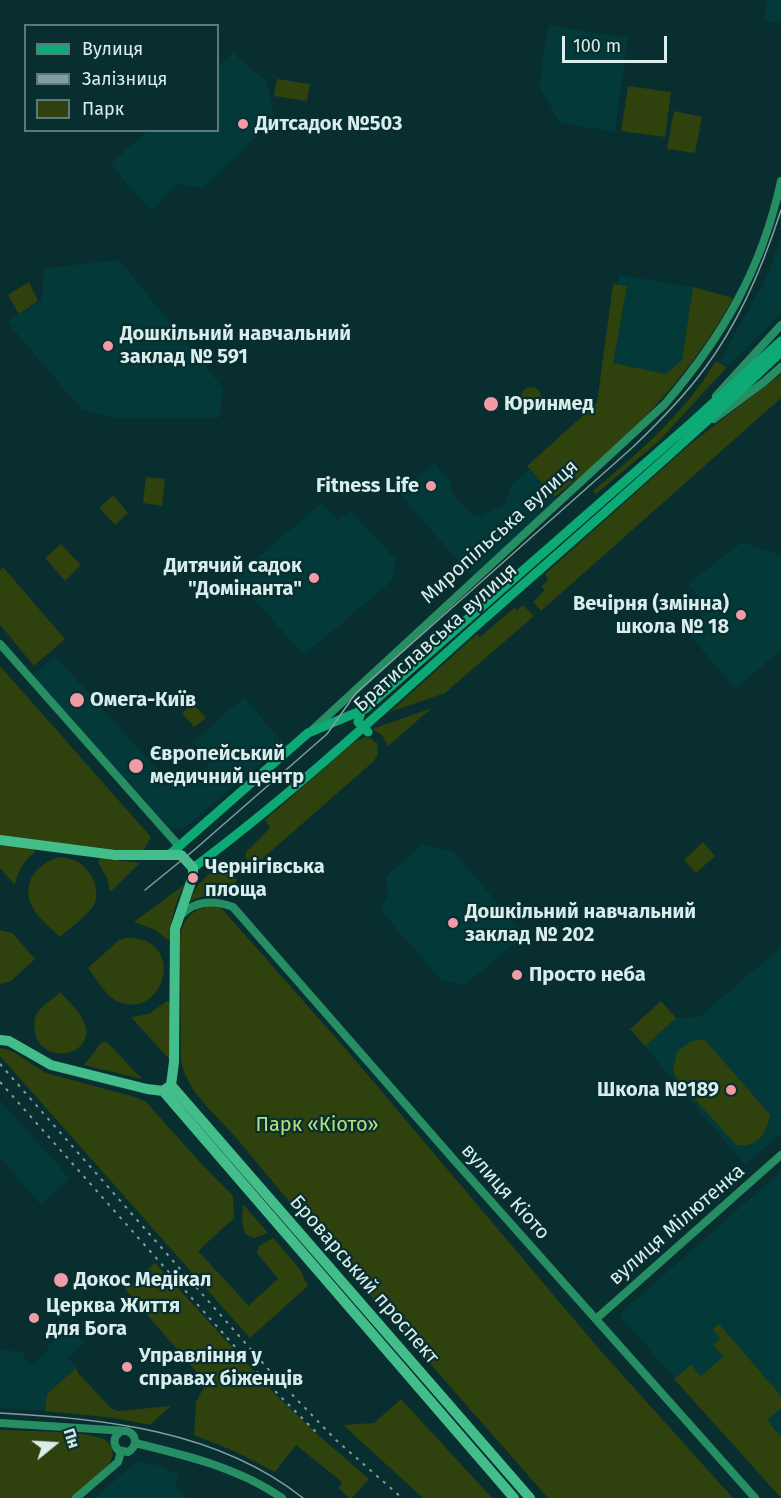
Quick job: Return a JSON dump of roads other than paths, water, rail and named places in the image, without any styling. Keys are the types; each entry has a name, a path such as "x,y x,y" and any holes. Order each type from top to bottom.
{"highway":[{"path":"0,840 115,855 181,855 193,868 191,884 175,929 174,1062 167,1088 147,1089 51,1065 9,1041 0,1041"},
{"name":"Броварський проспект","path":"167,1088 514,1498"},
{"name":"Броварський проспект","path":"167,1088 530,1498"}],"main road":[{"name":"Братиславська вулиця","path":"308,733 361,712 689,425 781,341"},
{"name":"Братиславська вулиця","path":"193,868 251,824 365,730 699,429 781,352"},
{"path":"361,712 358,722 365,730"},
{"name":"Миропільська вулиця","path":"169,855 308,733"}],"street":[{"name":"Миропільська вулиця","path":"308,733 665,404 699,363 740,298 772,219 781,181"},
{"name":"Братиславська вулиця","path":"689,425 781,326"},
{"name":"Братиславська вулиця","path":"699,429 746,396 781,367"},
{"path":"0,644 179,846"},
{"name":"вулиця Кіото","path":"177,919 184,912 202,903 212,901 233,907 755,1498"},
{"name":"вулиця Мілютенка","path":"596,1319 781,1155"},
{"path":"0,1423 130,1432 135,1437 135,1443 131,1450 121,1452"},
{"path":"120,1432 115,1437 114,1444 121,1452"},
{"path":"135,1443 194,1459 257,1482 282,1498"},
{"path":"76,1498 118,1462 121,1452"}],"tram line":[{"path":"145,890 327,734 356,693 633,447 671,409 718,350 740,312 781,210"},
{"path":"0,1413 80,1419 159,1432 234,1457 270,1475 303,1498"}],"railway":[{"path":"0,1064 276,1378 336,1440 402,1498"},
{"path":"0,1082 269,1385 316,1432"}],"place":[{"name":"Дитсадок №503","path":"243,124"},
{"name":"Дошкільний навчальний заклад № 591","path":"108,346"},
{"name":"Юринмед","path":"491,404"},
{"name":"Fitness Life","path":"431,486"},
{"name":"Дитячий садок \"Домінанта\"","path":"314,578"},
{"name":"Вечірня (змінна) школа № 18","path":"741,615"},
{"name":"Омега-Київ","path":"77,700"},
{"name":"Європейський медичний центр","path":"136,766"},
{"name":"Чернігівська площа","path":"193,878"},
{"name":"Дошкільний навчальний заклад № 202","path":"453,923"},
{"name":"Просто неба","path":"517,975"},
{"name":"Школа №189","path":"731,1090"},
{"name":"Докос Медікал","path":"61,1280"},
{"name":"Церква Життя для Бога","path":"34,1318"},
{"name":"Управління у справах біженців","path":"127,1367"}],"park label":[{"name":"Парк «Кіото»","path":"317,1125"}]}
